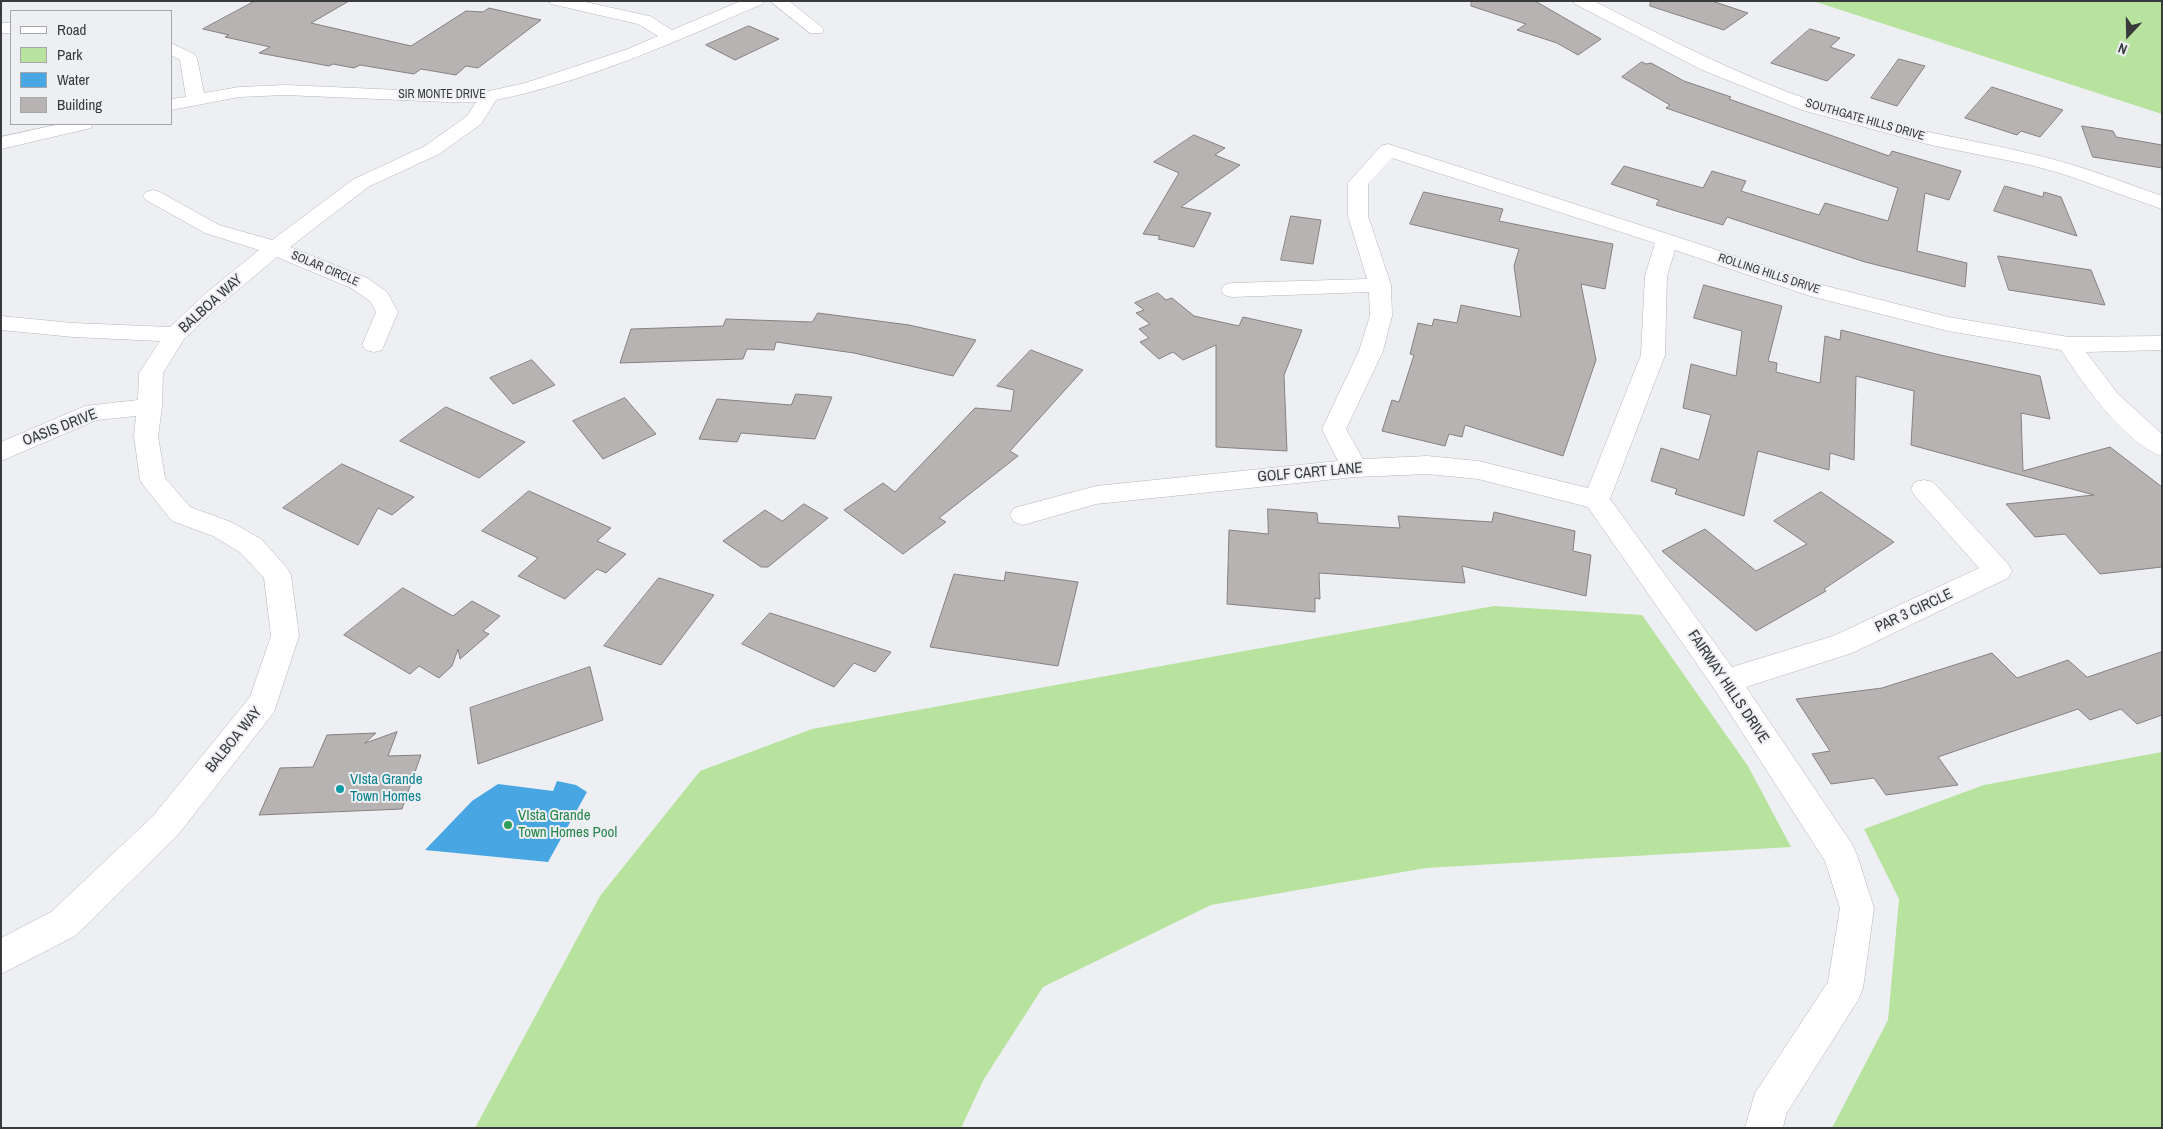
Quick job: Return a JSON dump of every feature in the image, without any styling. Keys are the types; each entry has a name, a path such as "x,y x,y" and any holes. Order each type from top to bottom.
{"street":[{"path":"557,1 644,20 671,37"},
{"name":"SIR MONTE DRIVE","path":"172,105 239,92 285,90 447,97 489,96 529,88 634,53 756,1"},
{"path":"778,1 816,29"},
{"name":"SOUTHGATE HILLS DRIVE","path":"1581,1 1706,65 1810,106 1931,139 2033,160 2070,170 2162,203"},
{"path":"172,49 188,58 196,99"},
{"name":"BALBOA WAY","path":"1,957 63,924 165,826 263,702 285,636 277,575 252,546 222,529 182,514 153,480 146,436 150,407 151,373 176,334 213,299 275,248 361,183 439,145 474,120 489,96"},
{"path":"1,142 79,125"},
{"name":"ROLLING HILLS DRIVE","path":"1380,285 1358,216 1358,183 1388,150 1818,291 1948,324 2069,344 2162,343"},
{"path":"153,196 212,229 275,248"},
{"path":"1597,500 1653,355 1656,276 1667,240"},
{"name":"SOLAR CIRCLE","path":"275,248 360,283 379,297 387,312 374,344"},
{"path":"1232,290 1380,285 1381,316 1371,351 1334,428 1355,468"},
{"path":"1,323 73,330 176,334"},
{"path":"2069,344 2087,373 2114,408 2162,447"},
{"name":"OASIS DRIVE","path":"1,452 53,428 94,412 150,407"},
{"name":"GOLF CART LANE","path":"1022,515 1096,495 1355,468 1427,465 1478,470 1597,500"},
{"name":"PAR 3 CIRCLE","path":"1726,681 1842,645 1998,571 1924,489"},
{"name":"FAIRWAY HILLS DRIVE","path":"1597,500 1726,681 1840,855 1857,908 1845,988 1769,1107 1764,1128"}],"green space":[{"path":"1813,1 2162,1 2162,114"},
{"path":"1494,606 1642,615 1748,766 1791,847 1426,868 1211,905 1043,987 984,1079 961,1128 475,1128 600,896 700,771 812,729"},
{"path":"2162,752 2162,1128 1832,1128 1888,1020 1899,899 1864,829 1984,785"}],"water":[{"name":"VIsta Grande Town Homes Pool","path":"557,781 576,785 587,792 548,862 425,850 472,801 498,784 553,791"}],"building":[{"path":"255,1 349,1 311,23 411,46 466,11 483,12 489,8 541,20 478,68 466,66 456,75 421,69 414,74 360,65 354,68 333,64 329,66 259,53 270,47 225,37 229,35 203,29"},
{"path":"1472,1 1535,1 1601,39 1578,55 1557,43 1517,30 1526,24 1471,6"},
{"path":"1651,1 1712,1 1748,13 1724,30 1650,6"},
{"path":"749,26 779,39 735,60 706,45"},
{"path":"1810,29 1840,38 1830,47 1855,55 1827,81 1771,63"},
{"path":"1899,59 1925,66 1897,106 1871,98"},
{"path":"1642,62 1646,64 1651,63 1684,81 1731,97 1729,99 1889,156 1892,151 1961,171 1949,200 1925,193 1917,251 1967,263 1965,287 1865,262 1727,217 1723,225 1656,205 1659,200 1611,184 1624,166 1703,188 1712,171 1746,181 1741,191 1819,215 1825,203 1888,221 1898,188 1666,108 1670,105 1622,77"},
{"path":"1992,87 2063,110 2040,137 2021,131 2017,135 1965,118"},
{"path":"2082,126 2113,131 2116,137 2162,145 2162,168 2093,157"},
{"path":"1194,135 1225,148 1215,155 1240,165 1181,207 1211,213 1194,247 1158,239 1160,236 1143,234 1179,173 1154,162"},
{"path":"2005,186 2043,197 2044,192 2061,197 2077,236 1994,211"},
{"path":"1424,192 1503,209 1499,221 1613,244 1605,289 1581,284 1596,360 1563,456 1465,425 1462,437 1449,434 1445,446 1382,431 1392,400 1399,402 1414,355 1410,354 1418,323 1432,326 1434,319 1457,323 1461,305 1521,317 1514,266 1519,249 1410,224"},
{"path":"1291,216 1321,220 1313,264 1281,260"},
{"path":"1998,256 2091,270 2105,305 2009,290"},
{"path":"1704,285 1782,306 1768,361 1777,363 1776,372 1820,383 1825,336 1840,340 1841,330 1940,355 2040,376 2050,419 2021,413 2023,471 2110,447 2162,487 2162,567 2100,574 2065,534 2035,537 2006,504 2094,495 1911,445 1914,391 1856,376 1854,460 1830,453 1829,470 1758,451 1744,516 1675,494 1677,489 1651,481 1661,448 1699,460 1711,415 1683,408 1691,364 1736,376 1742,331 1694,318"},
{"path":"1158,293 1166,300 1172,298 1194,316 1239,326 1243,317 1302,330 1284,375 1287,451 1216,447 1216,345 1183,360 1173,352 1159,359 1140,342 1149,338 1139,329 1150,324 1136,313 1144,310 1135,303"},
{"path":"818,313 909,325 976,340 953,376 854,353 776,342 774,350 747,349 743,359 620,363 631,329 723,326 726,319 812,322"},
{"path":"1031,350 1083,370 1010,451 1018,456 939,518 946,522 903,554 844,510 883,483 895,492 975,408 1011,411 1014,390 997,386"},
{"path":"532,360 555,385 513,404 490,378"},
{"path":"796,394 832,397 815,439 741,433 737,442 699,439 717,399 791,405"},
{"path":"625,398 656,434 603,459 573,421"},
{"path":"446,407 525,442 479,478 400,441"},
{"path":"342,464 414,497 392,515 378,508 358,545 283,508"},
{"path":"529,491 611,528 597,541 626,554 606,573 597,569 565,599 518,576 538,558 482,531"},
{"path":"1821,492 1894,542 1824,589 1826,591 1756,631 1662,551 1705,529 1756,571 1807,544 1774,521"},
{"path":"804,504 828,518 768,567 761,567 723,541 765,510 782,521"},
{"path":"1268,509 1317,513 1318,523 1400,528 1398,516 1492,522 1494,512 1575,531 1573,551 1591,555 1586,596 1462,566 1465,583 1319,573 1320,599 1315,598 1315,612 1227,604 1229,530 1268,534"},
{"path":"1006,572 1078,582 1058,666 930,647 954,574 1004,581"},
{"path":"659,578 714,595 661,665 604,646"},
{"path":"403,588 453,616 472,601 500,616 483,631 489,634 460,659 458,649 452,666 439,678 419,666 410,674 344,635"},
{"path":"770,613 891,652 875,672 854,663 834,687 742,644"},
{"path":"2162,652 2162,715 2137,724 2121,709 2090,720 2078,709 1938,757 1958,785 1886,795 1874,778 1831,784 1812,754 1830,751 1796,699 1882,688 1992,653 2017,678 2068,660 2087,677"},
{"path":"590,667 603,720 478,764 470,708"},
{"name":"VIsta Grande Town Homes","path":"397,732 388,756 421,755 402,809 259,815 280,768 313,767 327,735 376,733 365,743"}],"place":[{"name":"VIsta Grande Town Homes","path":"340,789"},
{"name":"VIsta Grande Town Homes Pool","path":"508,825"}]}
